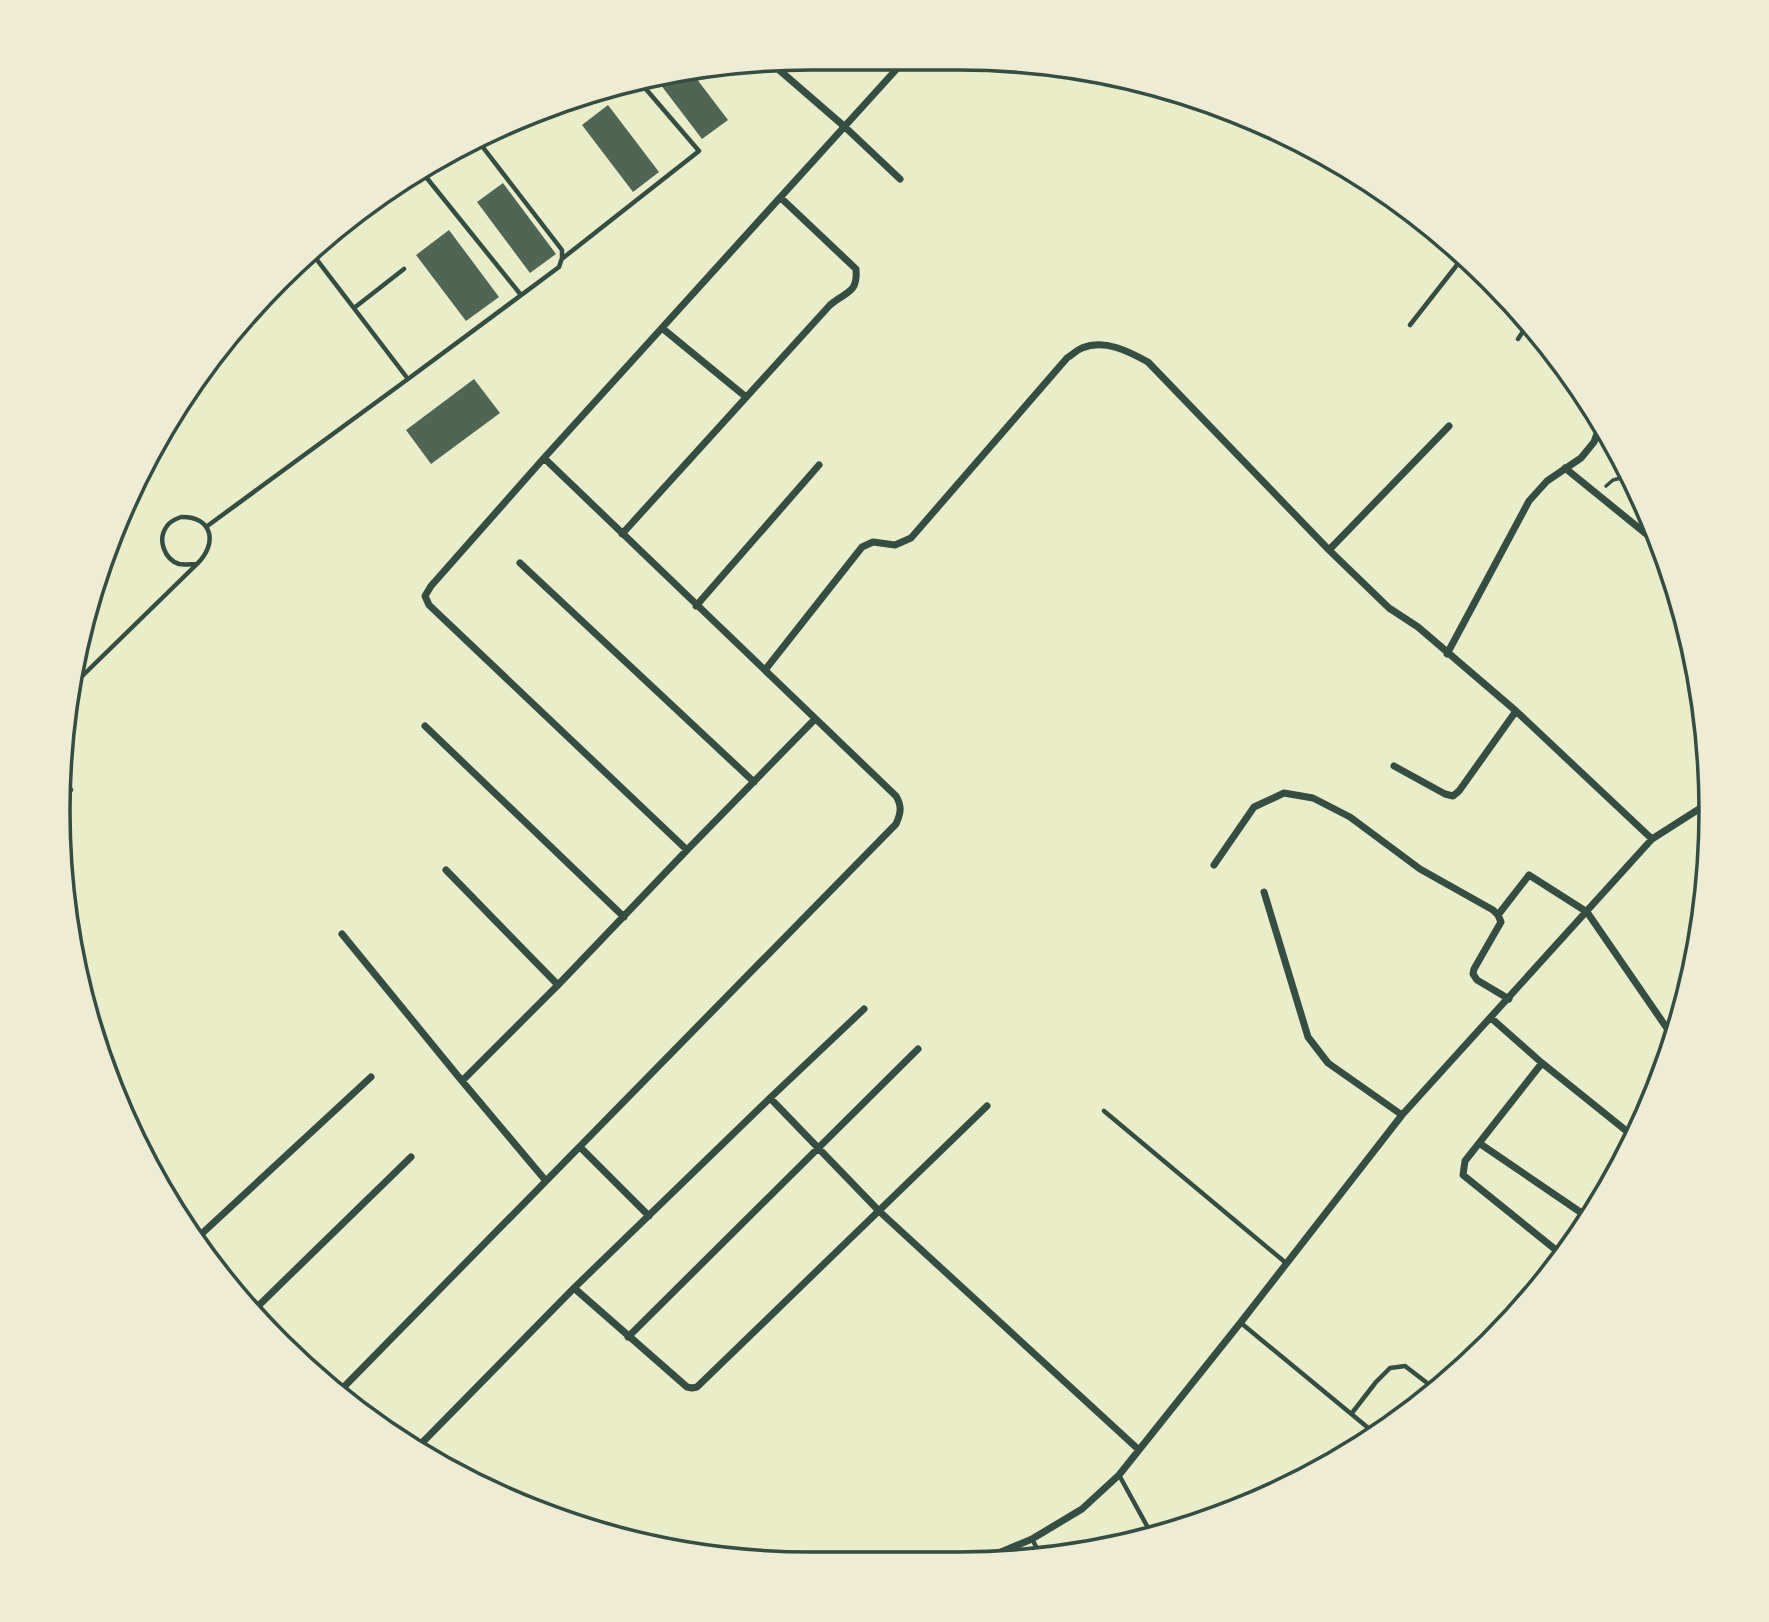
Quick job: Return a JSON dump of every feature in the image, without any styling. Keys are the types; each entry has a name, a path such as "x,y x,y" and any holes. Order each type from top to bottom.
{"street":[{"path":"687,850 429,605 425,596 544,458 896,70"},
{"path":"781,71 900,179"},
{"path":"622,534 830,305 850,291 857,281 856,269 781,198"},
{"path":"662,328 746,397"},
{"path":"765,670 862,547 873,542 895,545 911,538 1067,358 1081,348 1102,345 1123,348 1148,362 1329,550 1389,608 1418,627 1516,711 1652,839"},
{"path":"1329,550 1449,426"},
{"path":"1447,654 1529,501 1547,481 1581,457 1594,443 1597,436"},
{"path":"345,1386 896,824 900,814 900,803 896,796 544,458"},
{"path":"696,606 819,465"},
{"path":"1565,468 1645,534"},
{"path":"520,563 754,782"},
{"path":"1394,766 1453,796 1516,711"},
{"path":"462,1080 558,985 815,719"},
{"path":"425,726 624,916"},
{"path":"1214,865 1254,807 1284,793 1313,798 1350,817 1420,869 1498,915 1501,922 1473,974 1477,980 1509,999"},
{"path":"1006,1550 1032,1539 1082,1509 1119,1475 1402,1115 1652,839 1699,809"},
{"path":"446,870 558,985"},
{"path":"1498,915 1529,875 1587,912 1667,1028"},
{"path":"1264,892 1308,1037 1328,1063 1402,1115"},
{"path":"342,934 546,1181"},
{"path":"423,1442 575,1288 864,1009"},
{"path":"1491,1018 1627,1131"},
{"path":"628,1337 918,1049"},
{"path":"1542,1063 1465,1161 1463,1175 1555,1249"},
{"path":"202,1233 371,1076"},
{"path":"769,1098 879,1211 1139,1450"},
{"path":"575,1288 687,1387 697,1387 987,1106"},
{"path":"1479,1143 1581,1212"},
{"path":"580,1147 649,1216"},
{"path":"259,1305 411,1157"}],"lane":[{"path":"562,258 699,151 646,89"},
{"path":"206,527 559,267 562,250 482,146"},
{"path":"426,178 521,295"},
{"path":"317,259 408,379"},
{"path":"1410,326 1458,264"},
{"path":"354,308 404,269"},
{"path":"1518,338 1523,331"},
{"path":"82,676 197,564 207,553 210,535 199,520 181,517 173,520 163,534 164,551 181,564 197,564"},
{"path":"1104,1111 1286,1263"},
{"path":"1241,1322 1369,1428"},
{"path":"1352,1413 1390,1368 1405,1366 1428,1384"},
{"path":"1119,1475 1148,1527"},
{"path":"1032,1539 1037,1548"}],"path":[{"path":"1596,494 1613,480 1620,478"}],"building":[{"path":"697,79 728,120 702,139 661,85"},
{"path":"608,105 659,172 633,192 582,125"},
{"path":"503,183 556,254 530,273 477,202"},
{"path":"449,230 499,297 466,321 416,255"},
{"path":"474,379 500,413 431,464 406,430"}]}
